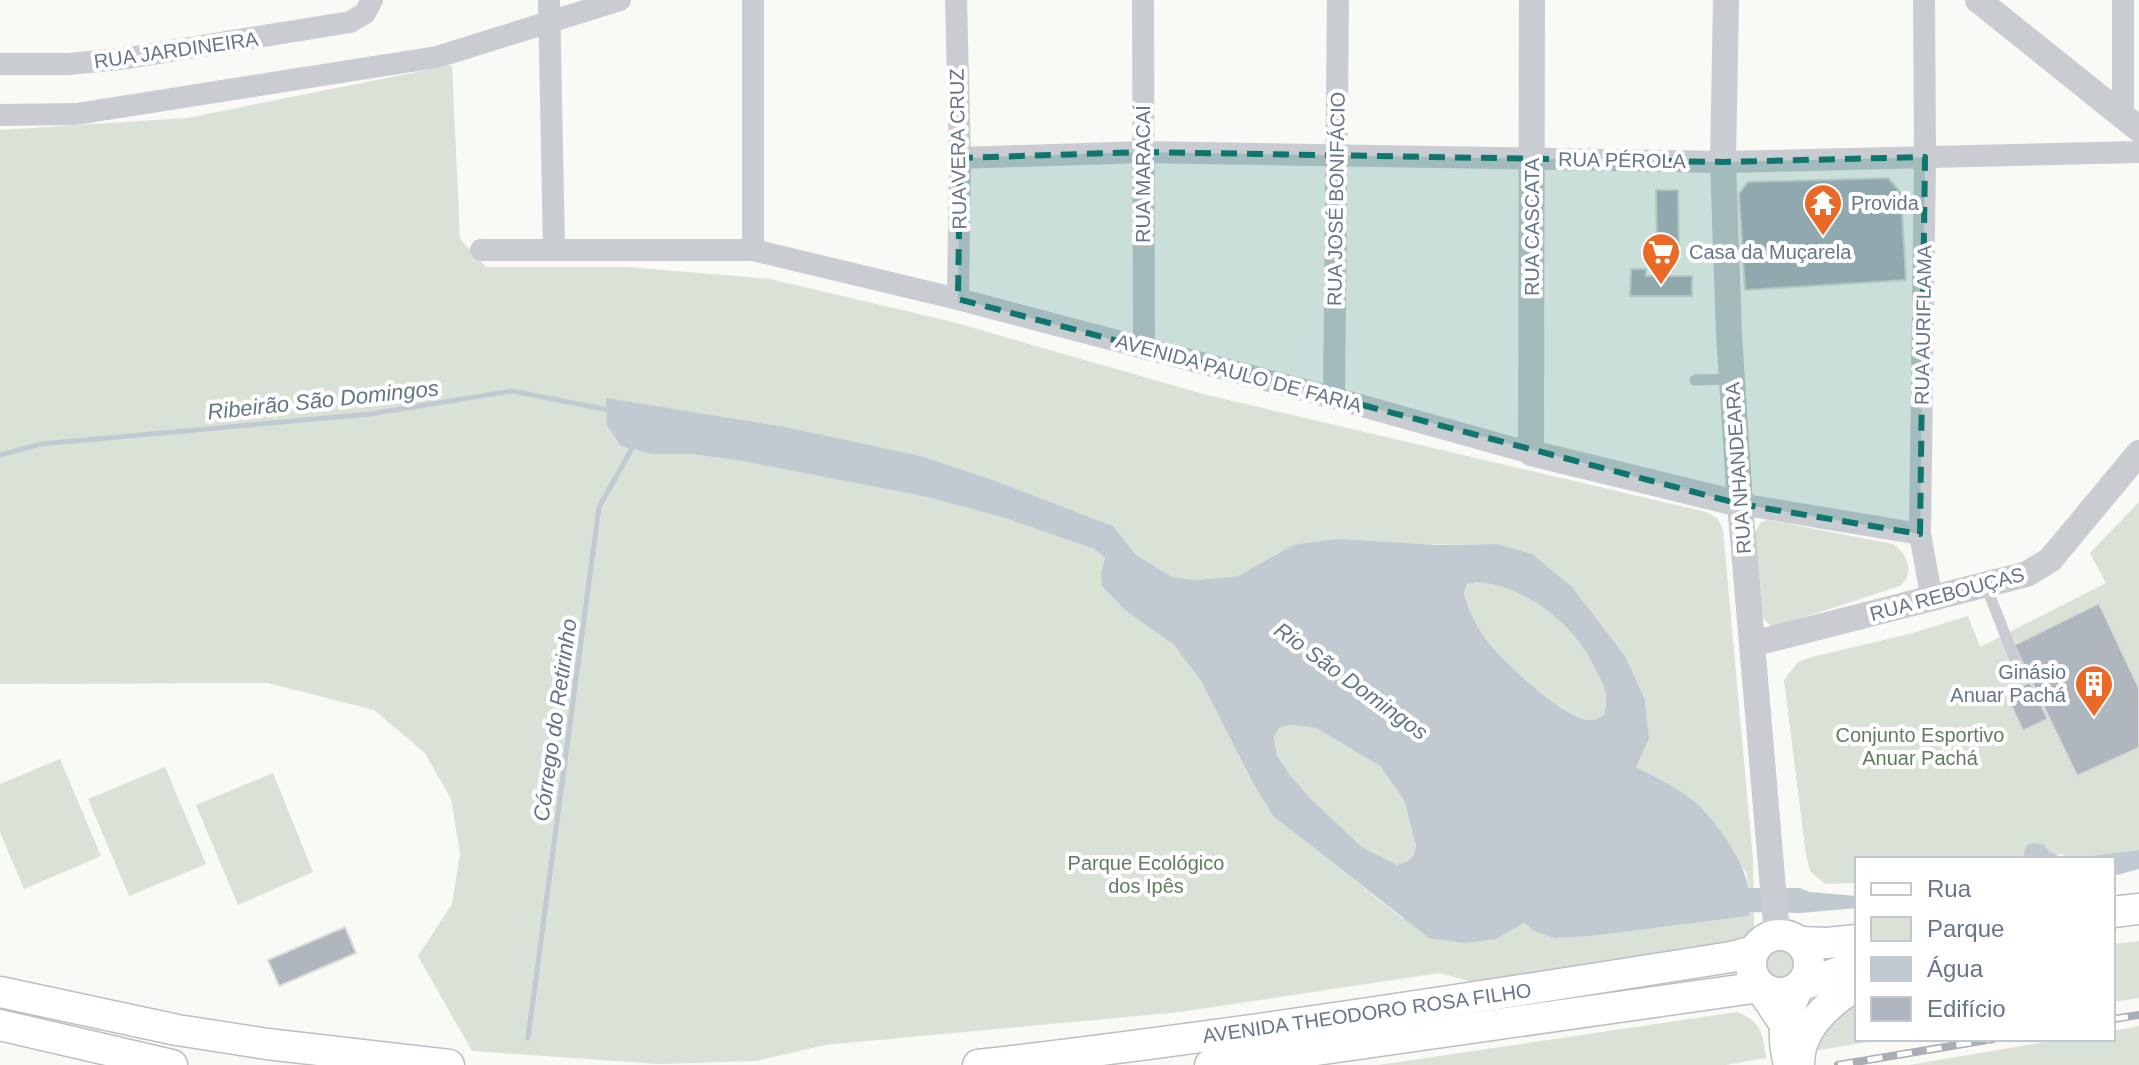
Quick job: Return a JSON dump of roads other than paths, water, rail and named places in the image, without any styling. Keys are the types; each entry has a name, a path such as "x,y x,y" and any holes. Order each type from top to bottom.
{"main road":[{"path":"2115,912 2139,909"},
{"name":"AVENIDA THEODORO ROSA FILHO","path":"978,1065 1130,1047 1670,967 1777,936 1827,943 1855,940"},
{"path":"1784,1023 1752,977 1750,965 1777,936 1810,963 1787,1009 1784,1023 1791,1065"},
{"path":"1760,987 1772,992 1785,992 1855,967"},
{"path":"1791,1065 1804,1034 1834,1002 1855,986"},
{"name":"AVENIDA THEODORO ROSA FILHO","path":"1210,1065 1760,987"},
{"path":"0,992 207,1035 354,1059 449,1065"},
{"path":"1416,1006 1420,1037"},
{"path":"59,1038 76,1009"},
{"path":"1324,1019 1331,1048"},
{"path":"0,1025 172,1065"}],"street":[{"name":"RUA JARDINEIRA","path":"0,64 69,64 128,58 350,22 365,13 372,0"},
{"path":"0,115 76,114 437,57 549,11 620,0"},
{"path":"753,0 753,250"},
{"name":"RUA VERA CRUZ","path":"956,0 960,158 958,299"},
{"name":"RUA MARACAÍ","path":"1143,0 1144,348"},
{"name":"RUA JOSÉ BONIFÁCIO","path":"1334,398 1338,0"},
{"name":"RUA CASCATA","path":"1531,453 1532,0"},
{"name":"RUA NHANDEARA","path":"1726,0 1723,162 1732,379 1777,936"},
{"name":"RUA AURIFLAMA","path":"1924,0 1920,534 1932,600"},
{"path":"1978,0 2131,123"},
{"path":"2123,0 2131,123"},
{"path":"549,11 554,249"},
{"name":"RUA PÉROLA","path":"960,158 1143,152 1723,162 2139,152"},
{"name":"AVENIDA PAULO DE FARIA","path":"481,250 753,250 958,299 1531,453 1740,504 1920,534"},
{"name":"RUA REBOUÇAS","path":"1752,644 2027,574 2050,560 2139,453"}],"lane":[{"path":"1695,380 1732,379"},
{"path":"1986,585 2017,665"}],"water":[{"name":"Rio São Domingos","path":"606,398 786,427 921,456 1113,526 1135,554 1172,577 1196,580 1238,576 1293,545 1337,539 1438,545 1497,544 1532,554 1572,587 1625,656 1645,700 1649,739 1636,767 1685,794 1699,806 1735,853 1748,888 1800,888 1810,892 1855,896 1855,908 1801,913 1750,912 1749,916 1592,936 1554,938 1534,931 1524,923 1496,939 1465,943 1429,938 1273,816 1201,681 1174,645 1124,609 1102,586 1101,572 1105,558 1094,549 1005,518 927,497 742,461 691,454 652,454 621,446 607,425","holes":["1478,582 1532,600 1575,636 1605,690 1604,715 1593,720 1569,713 1525,679 1488,642 1472,615 1464,593 1467,584","1289,725 1316,728 1380,766 1404,800 1416,845 1414,855 1408,861 1397,865 1362,847 1290,775 1277,755 1274,737 1279,728"]},
{"path":"2043,844 2061,857 2025,857 2027,845"},
{"path":"2139,850 2139,869 2115,875 2115,857 2082,857"}],"waterway":[{"name":"Ribeirão São Domingos","path":"0,455 41,444 370,414 512,391 613,411"},
{"name":"Córrego do Retirinho","path":"528,1038 599,507 634,445"}],"railway":[{"path":"2115,1019 2139,1015"},
{"path":"1838,1065 1981,1041"}],"place":[{"name":"Provida","path":"1823,237"},
{"name":"Casa da Muçarela","path":"1661,286"},
{"name":"Ginásio Anuar Pachá","path":"2094,718"}],"park label":[{"name":"Conjunto Esportivo Anuar Pachá","path":"1920,746"},
{"name":"Parque Ecológico dos Ipês","path":"1146,874"}]}
